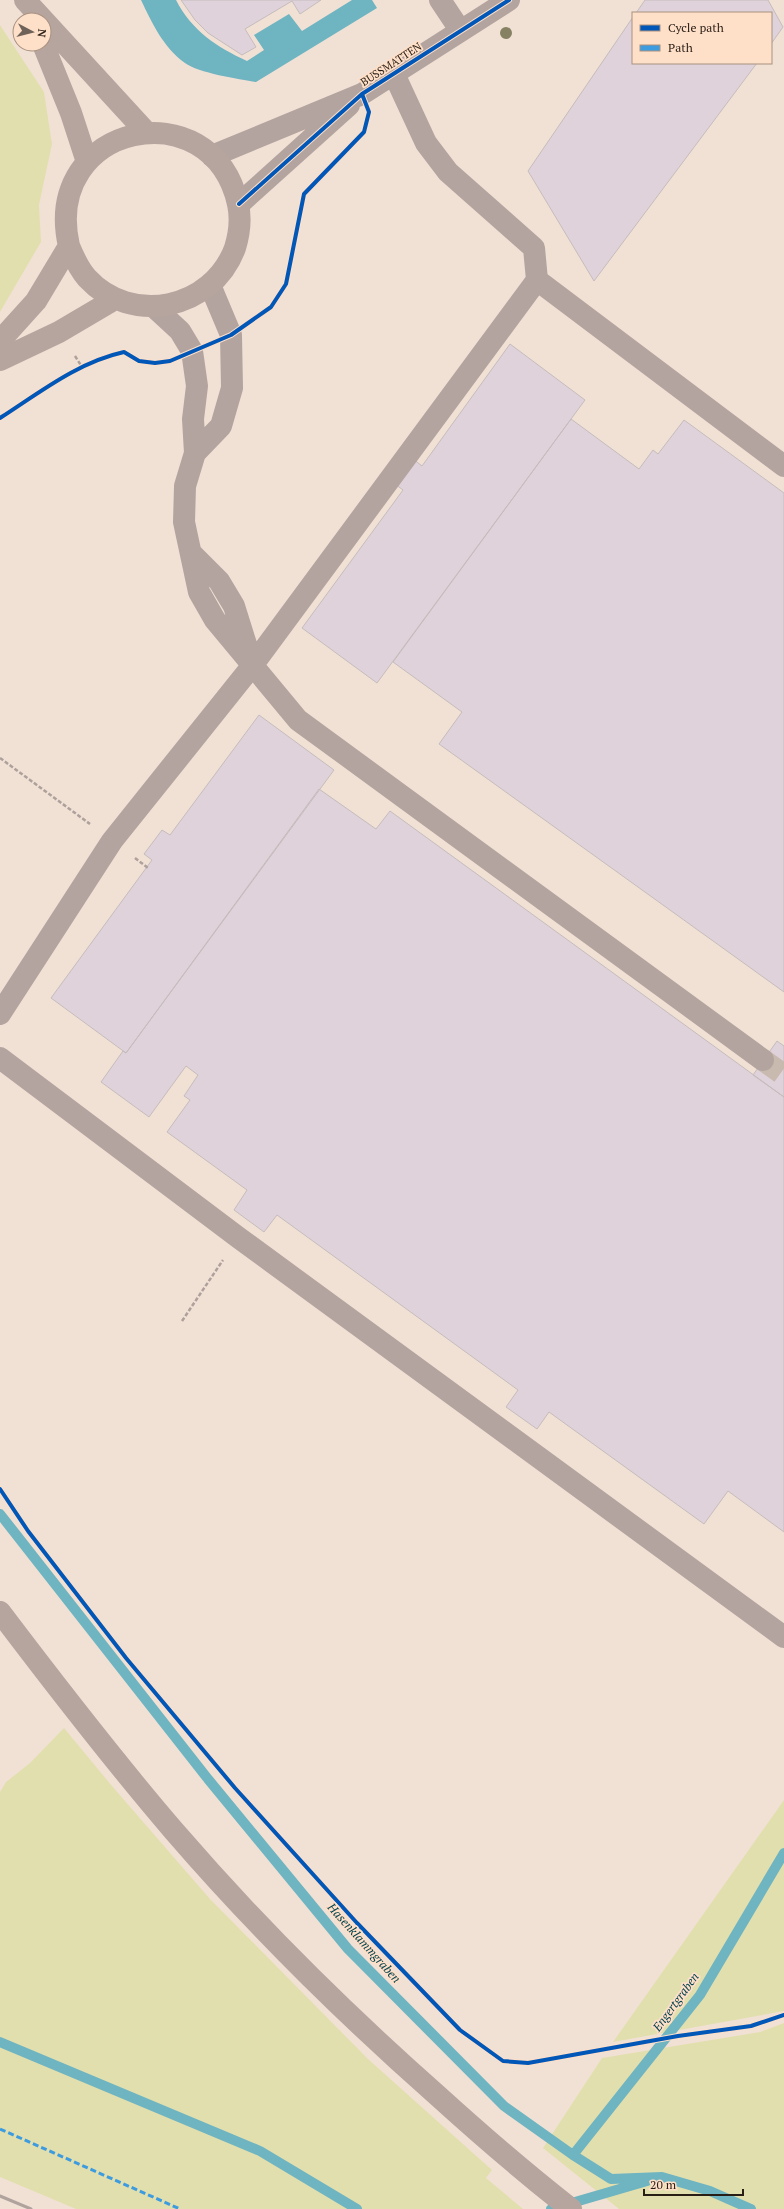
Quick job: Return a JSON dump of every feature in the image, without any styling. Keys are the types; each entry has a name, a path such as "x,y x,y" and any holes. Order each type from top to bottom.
{"main road":[{"path":"25,0 30,12"},
{"path":"25,0 147,133"},
{"path":"46,52 71,112 87,162"},
{"path":"147,133 175,135 188,140 212,156 224,170 233,186 238,204 240,222 238,240 232,257 222,272 210,285 198,294 184,301 154,307 134,305 115,299 100,290 76,263 69,246 66,229 69,193 77,176 87,162 108,144 134,134 147,133"},
{"path":"0,341 36,301 69,246"},
{"path":"0,360 59,332 115,299"},
{"path":"0,1612 79,1716 174,1831 327,1994 375,2040 514,2163 572,2209"}],"street":[{"path":"440,0 460,30"},
{"name":"BUSSMATTEN","path":"212,156 362,94 509,0"},
{"path":"0,1014 112,841 252,666 537,280 534,248 448,172 426,143 394,74"},
{"name":"BUSSMATTEN","path":"238,204 362,94"},
{"path":"537,280 784,466"},
{"path":"195,453 221,426 232,388 232,335 210,285"},
{"path":"154,307 180,331 192,351 197,386 193,419 195,453 185,486 184,522 192,554 219,581 234,606 252,666 298,720 763,1060"},
{"path":"0,1058 240,1238 784,1637"}],"path":[{"path":"0,758 94,828"},
{"path":"182,1321 226,1254"}],"shaded area":[{"path":"0,25 12,43 12,52 18,52 44,92 52,144 39,205 41,242 0,312"},
{"path":"64,1728 210,1899 368,2059 492,2170 486,2178 523,2209 76,2209 0,2177 0,1792 6,1782 30,1763"},
{"path":"784,1800 784,2011 613,2042"},
{"path":"784,2023 784,2209 619,2209 543,2148 602,2058 760,2032"}],"water":[{"path":"141,0 176,0 190,21 206,37 247,61 264,50 254,35 289,14 302,31 352,0 372,0 377,8 256,82 209,73 191,67 185,63 170,50 164,42"}],"building":[{"path":"181,0 321,0 300,14 292,1 245,29 256,47 242,55 208,33 195,20"},
{"path":"645,0 768,0 783,27 772,43 772,12 637,12"},
{"path":"632,18 632,64 756,64 594,281 528,171"},
{"path":"510,344 585,400 377,683 302,628 403,490 395,484 413,459 422,466"},
{"path":"571,419 639,469 653,450 658,454 684,420 784,493 784,992 439,744 462,712 393,662"},
{"path":"259,715 334,770 126,1053 51,998 152,860 144,854 162,830 170,835"},
{"path":"319,789 376,829 390,811 784,1097 784,1532 728,1491 704,1524 549,1412 537,1429 506,1407 518,1390 277,1215 264,1232 234,1210 247,1190 167,1132 190,1100 184,1096 198,1075 186,1066 149,1117 101,1082 123,1051 126,1053"},
{"path":"777,1041 784,1046 784,1097 753,1075"}],"waterway":[{"name":"Hasenklammgraben","path":"0,1514 208,1779 348,1949 504,2106 573,2155 611,2179 662,2177 710,2191 751,2209"},
{"name":"Engertgraben","path":"573,2155 700,1995 784,1853"},
{"path":"0,2042 260,2151 357,2209"},
{"path":"551,2209 647,2181"}],"tunnel":[{"path":"763,1060 784,1075"}],"railway":[{"path":"0,2196 31,2209"}],"marked path":[{"path":"0,2129 180,2209"}],"cycle path":[{"path":"239,204 362,94 509,0"},
{"path":"0,418 59,379 91,363 124,352 139,361 155,363 170,361 231,335 271,307 286,284 304,194 364,132 369,112 362,94"},
{"path":"0,1489 28,1531 126,1658 235,1788 357,1923 460,2030 503,2061 528,2063 678,2036 751,2026 784,2015"}]}
